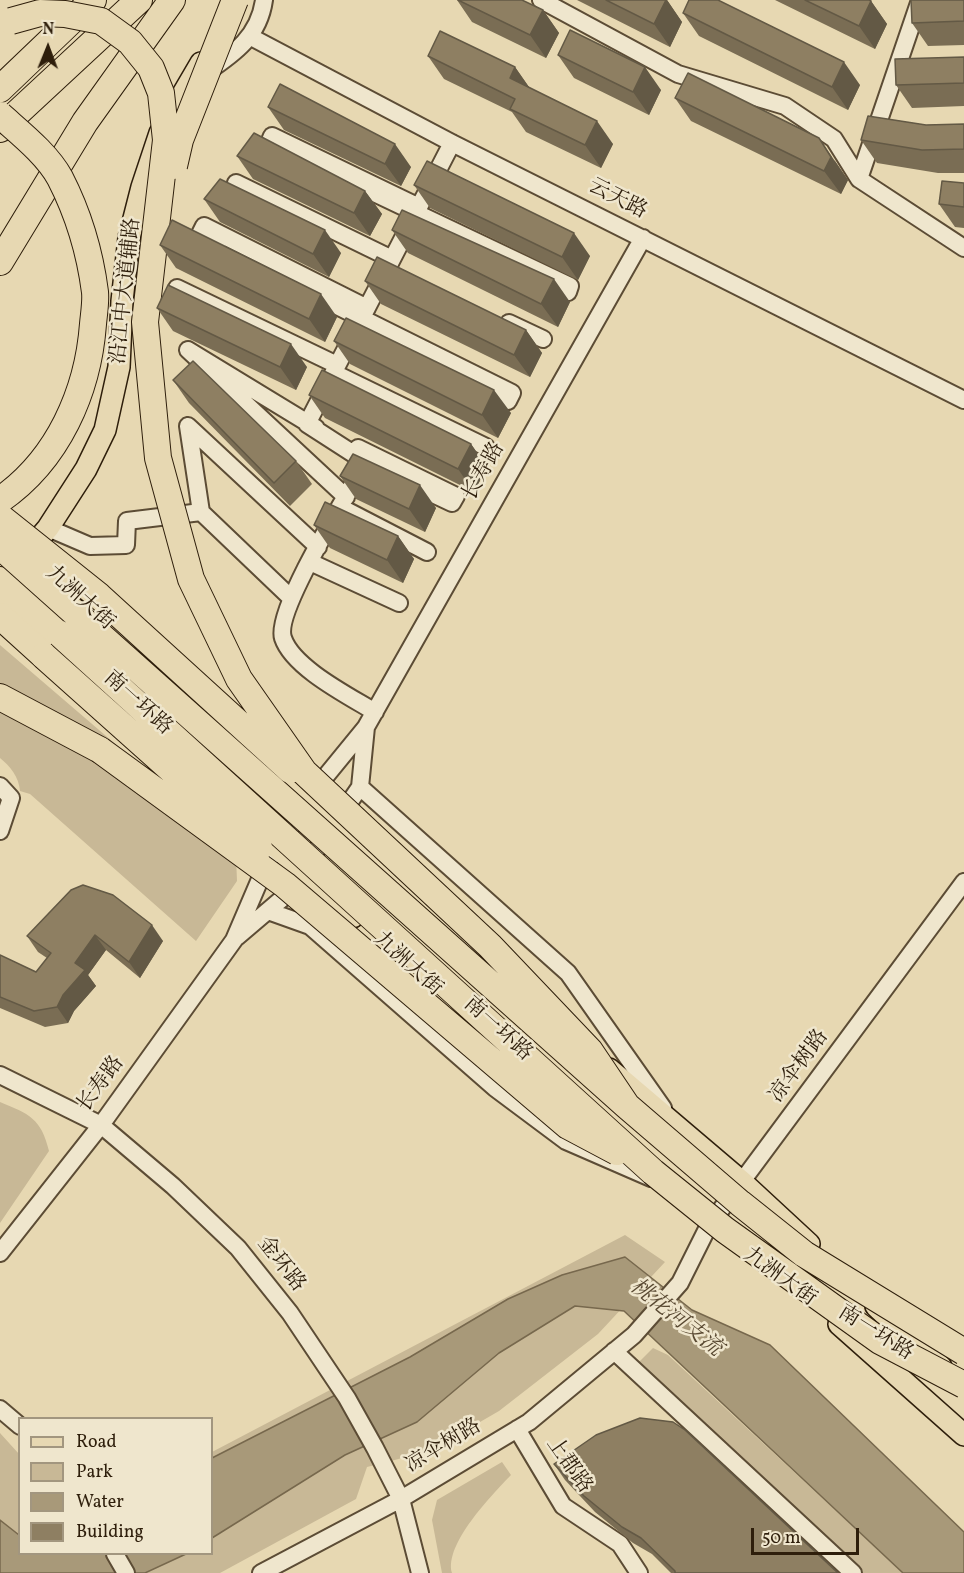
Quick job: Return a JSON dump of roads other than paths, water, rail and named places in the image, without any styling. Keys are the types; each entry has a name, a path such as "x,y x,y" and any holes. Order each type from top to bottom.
{"highway":[{"path":"0,89 93,0"},
{"path":"0,129 139,0"},
{"path":"0,262 85,122 172,0"},
{"path":"156,239 180,140 234,0"},
{"path":"5,24 40,13 65,14 101,21 130,42 151,68 161,93 166,140 145,322 158,458 191,579 239,679 304,772 490,946 590,1051 627,1106"},
{"path":"0,116 27,139 59,176 84,238 95,294 91,347 76,405 47,454 0,500"},
{"path":"0,517 99,596 246,730 484,948 534,1004"},
{"name":"南一环路","path":"0,546 627,1106 740,1203 804,1254 964,1352"},
{"name":"南一环路","path":"0,580 652,1175 880,1341 964,1387"},
{"path":"0,616 483,1048 572,1111"},
{"path":"0,697 100,750 285,885 568,1126 652,1175"}],"main road":[{"name":"沿江中大道辅路","path":"0,575 27,553 48,528 86,469 105,430 119,368 122,301 129,238 142,187 160,133 225,23 247,0"},
{"name":"九洲大街","path":"27,553 336,824 534,1004 742,1182 964,1387"},
{"name":"九洲大街","path":"0,598 572,1111 652,1175 708,1227 833,1318 964,1435"}],"street":[{"path":"189,84 228,57 251,37 262,16 264,0"},
{"path":"541,0 678,74 785,106 834,139 859,179 964,248"},
{"path":"859,179 920,0"},
{"name":"云天路","path":"251,37 452,143 964,400"},
{"path":"258,155 273,136 416,213 568,292 570,286 416,213"},
{"path":"307,424 362,318 393,265 416,213 452,143"},
{"path":"362,318 512,393 508,401 362,318 204,226 240,178 393,265"},
{"name":"长寿路","path":"0,1253 102,1125 234,940 267,863 338,759 366,727 375,712 642,238"},
{"path":"177,288 486,447"},
{"path":"491,315 543,339"},
{"path":"307,424 456,496 452,503 366,462 188,350 343,502 428,552"},
{"path":"290,597 201,512 188,426 318,547"},
{"path":"366,462 290,597 281,630 283,640 295,658 375,712"},
{"path":"48,528 90,546 126,545 127,521 201,512"},
{"path":"310,562 399,603"},
{"name":"长寿路","path":"234,940 284,897 360,787 366,727"},
{"path":"0,786 11,798 0,831"},
{"path":"360,787 568,973 677,1128"},
{"name":"凉伞树路","path":"261,1573 401,1499 517,1429 634,1335 680,1283 708,1227 964,882"},
{"path":"268,911 310,926 495,1088 566,1141 652,1175"},
{"name":"金环路","path":"0,1075 102,1125 173,1186 238,1248 290,1314 347,1398 401,1499 420,1573"},
{"path":"614,1351 853,1573"},
{"path":"0,1409 18,1424"},
{"name":"上郡路","path":"517,1429 563,1506 620,1544 639,1573"},
{"path":"116,1555 126,1573"}],"water":[{"name":"桃花河支流","path":"625,1257 692,1310 770,1345 964,1532 964,1573 903,1573 624,1311 575,1306 499,1353 417,1422 345,1455 213,1537 213,1457 410,1357 508,1299 562,1275"},
{"path":"0,1520 18,1534 18,1555 184,1555 145,1573 0,1573"}]}
